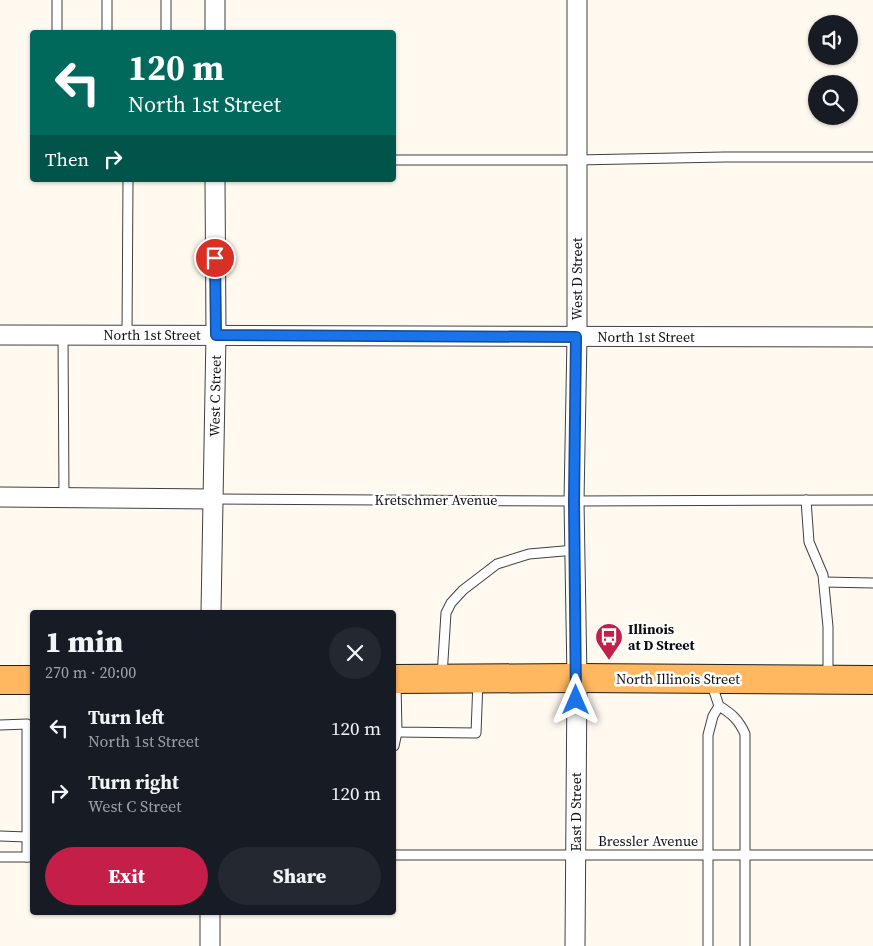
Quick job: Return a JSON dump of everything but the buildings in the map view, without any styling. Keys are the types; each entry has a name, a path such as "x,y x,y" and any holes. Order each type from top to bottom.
{"main road":[{"name":"North Illinois Street","path":"396,679 873,680"},
{"path":"0,680 30,680"}],"street":[{"path":"215,0 215,30"},
{"name":"West D Street","path":"576,0 574,501 576,678"},
{"name":"West C Street","path":"211,610 216,335 215,182"},
{"name":"North 1st Street","path":"0,335 873,337"},
{"name":"Kretschmer Avenue","path":"0,497 213,499"},
{"name":"East D Street","path":"575,946 576,678"},
{"path":"210,915 210,946"}],"lane":[{"path":"56,30 57,0"},
{"path":"107,0 107,30"},
{"path":"166,0 166,30"},
{"path":"396,160 873,157"},
{"path":"127,335 128,182"},
{"path":"63,335 64,498"},
{"name":"Kretschmer Avenue","path":"213,499 873,500"},
{"path":"806,500 809,542 823,574 824,582 828,627 828,680"},
{"path":"442,678 446,612 451,603 463,590 497,564 529,554 575,550"},
{"path":"824,582 873,583"},
{"path":"397,732 476,733 478,679"},
{"path":"710,679 719,706 736,718 745,734 745,946"},
{"path":"396,706 396,737"},
{"path":"708,946 708,735 713,716 719,706"},
{"path":"0,725 27,724 27,837 30,857 0,857"},
{"path":"0,836 27,837"},
{"name":"Bressler Avenue","path":"396,855 873,855"}],"place":[{"name":"Illinois at D Street","path":"609,661"}],"route":[{"path":"215,258 216,335 576,337 574,501 576,700"}]}
